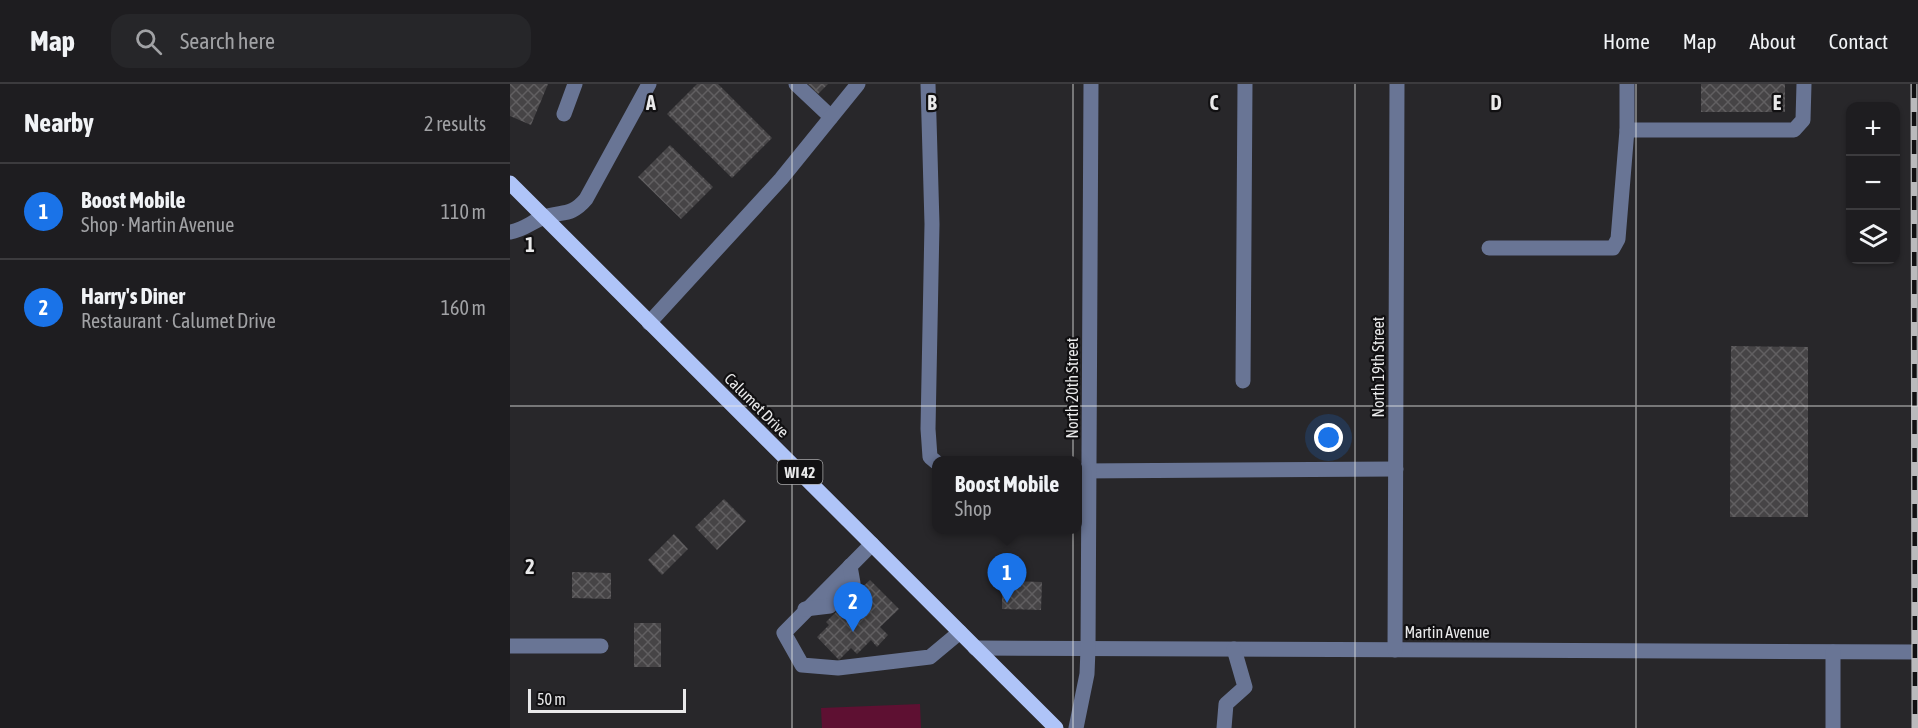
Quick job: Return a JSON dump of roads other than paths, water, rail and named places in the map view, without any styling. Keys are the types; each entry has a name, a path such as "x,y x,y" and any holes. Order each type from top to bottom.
{"main road":[{"name":"Calumet Drive","path":"510,183 1056,728"}],"street":[{"path":"564,114 575,84"},
{"path":"510,232 522,229 543,218 572,213 586,199 649,84"},
{"path":"796,84 831,117"},
{"path":"649,323 781,179 858,84"},
{"path":"928,84 932,224 928,429 932,459"},
{"name":"North 20th Street","path":"1076,728 1087,674 1088,648 1083,471 1091,84"},
{"path":"1243,381 1245,84"},
{"name":"North 19th Street","path":"1395,650 1397,84"},
{"path":"1489,248 1613,248 1618,239 1627,84"},
{"path":"1626,130 1794,130 1803,120 1804,84"},
{"path":"1083,471 1395,469"},
{"path":"872,544 805,609 784,633 802,665 838,668 930,657 960,632"},
{"path":"510,646 600,646"},
{"name":"Martin Avenue","path":"975,648 1918,652"},
{"path":"1224,728 1226,704 1245,687 1234,649"},
{"path":"1833,652 1833,728"}],"railway":[{"path":"1914,84 1915,728"}],"place":[{"name":"Boost Mobile","path":"1007,603"},
{"name":"Harry's Diner","path":"853,632"}]}
